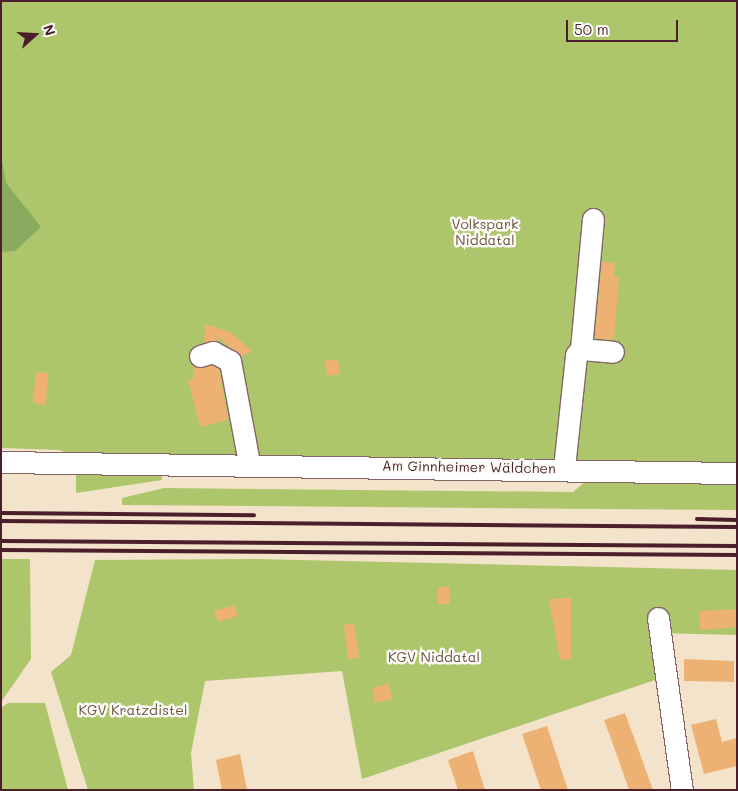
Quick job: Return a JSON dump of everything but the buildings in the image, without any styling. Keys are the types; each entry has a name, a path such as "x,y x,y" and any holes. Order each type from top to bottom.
{"street":[{"path":"564,468 576,355 581,349 594,219"},
{"path":"581,349 613,352"},
{"path":"200,356 213,352 230,362 249,463"},
{"name":"Am Ginnheimer Wäldchen","path":"1,462 202,462 737,473"},
{"path":"658,618 682,790"}],"green space":[{"name":"Volkspark Niddatal","path":"1,1 737,1 737,467 74,456 59,450 1,448"},
{"path":"1,155 6,183 41,227 15,251 1,252"},
{"path":"76,468 161,469 162,480 76,493"},
{"path":"586,481 737,483 737,510 122,505 122,498 164,488 573,492"},
{"path":"1,559 30,559 31,659 1,702"},
{"name":"KGV Niddatal","path":"255,559 737,570 737,635 654,633 658,679 362,779 342,671 205,681 191,753 194,790 88,790 51,672 71,655 95,560"},
{"name":"KGV Kratzdistel","path":"8,703 45,703 68,790 1,790 1,708"}],"railway":[{"path":"1,513 254,515"},
{"path":"697,519 737,520"},
{"path":"1,521 737,527"},
{"path":"1,541 737,546"},
{"path":"1,550 737,555"}]}
